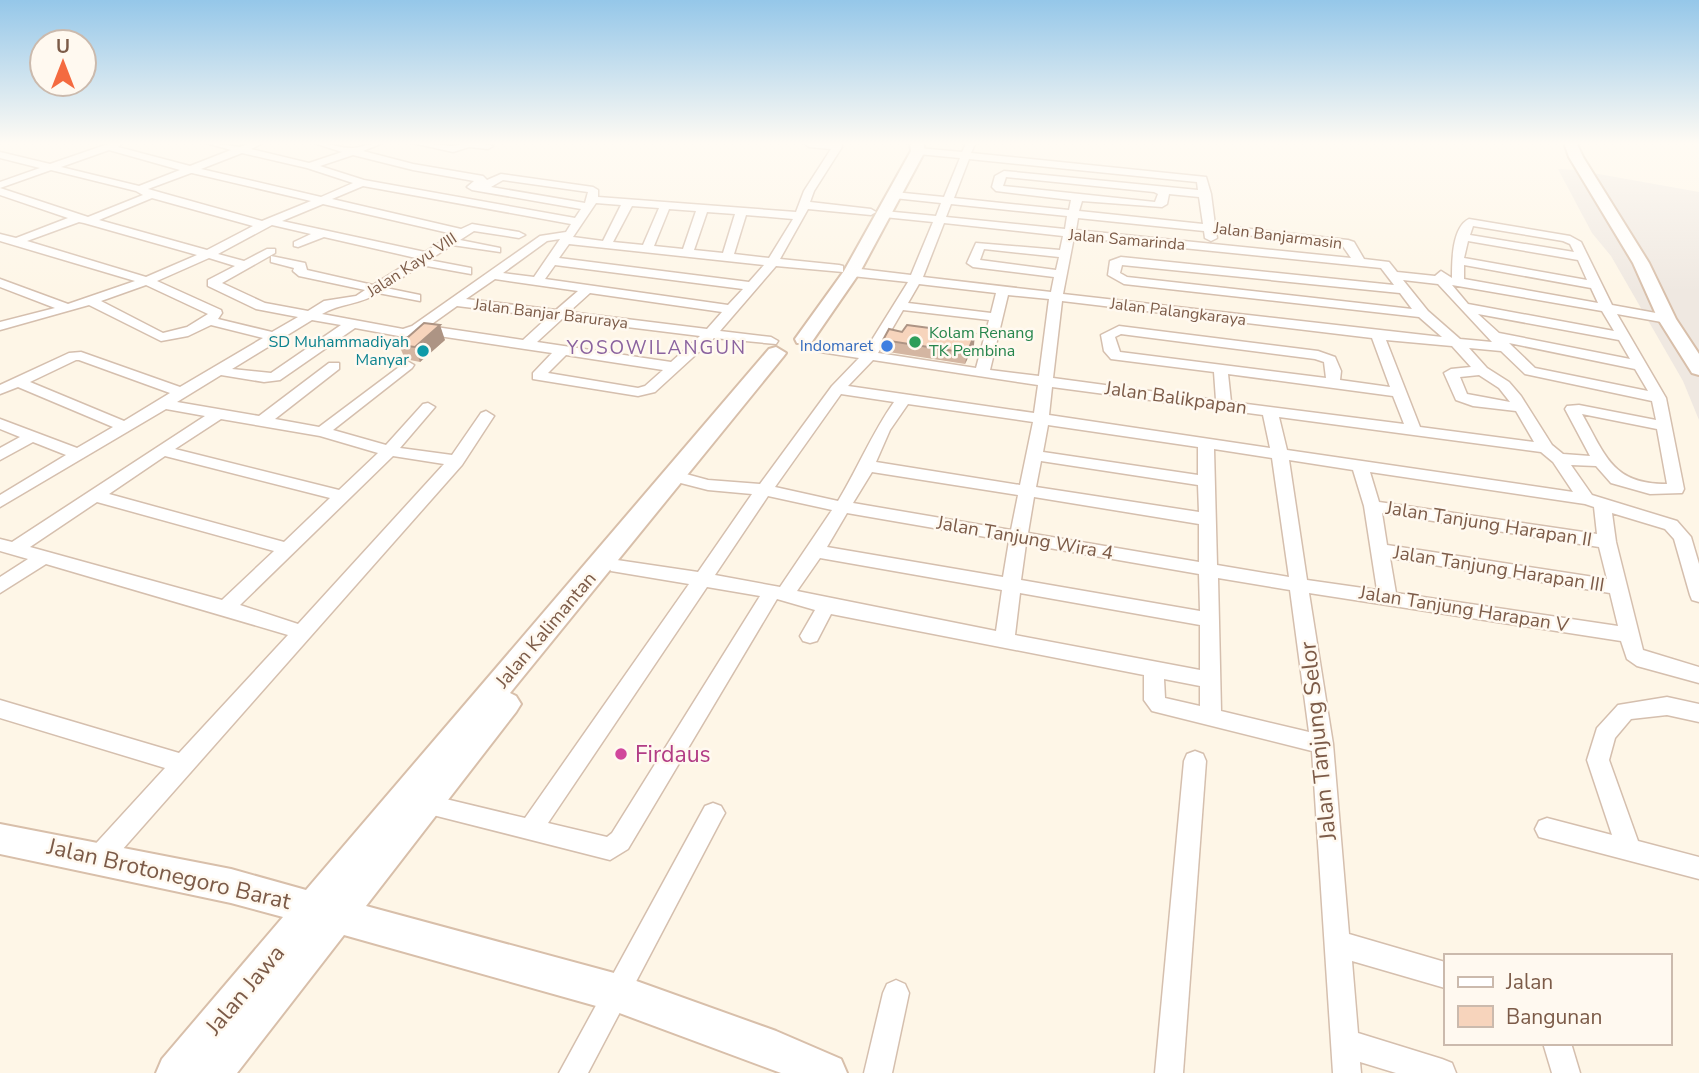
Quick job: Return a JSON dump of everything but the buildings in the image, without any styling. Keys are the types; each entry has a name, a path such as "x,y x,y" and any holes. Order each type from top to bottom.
{"main road":[{"name":"Jalan Kalimantan","path":"326,911 681,478 846,271 889,192"},
{"name":"Jalan Kalimantan","path":"874,219 895,192"},
{"path":"1598,192 1641,263 1667,319 1699,369"},
{"name":"Jalan Kalimantan","path":"326,911 425,804 543,646 617,566 681,478"},
{"name":"Jalan Brotonegoro Barat","path":"0,839 186,875 326,911 614,992 776,1051 827,1073"},
{"name":"Jalan Jawa","path":"176,1073 326,911"},
{"name":"Jalan Jawa","path":"212,1073 326,911"}],"street":[{"path":"3,192 83,219 246,265"},
{"path":"0,248 83,219 146,192"},
{"path":"146,192 268,223 323,233 467,271"},
{"path":"285,192 469,229 519,235"},
{"path":"0,326 68,308 147,281 209,254 268,223 342,192"},
{"path":"412,192 576,222"},
{"path":"450,199 461,192"},
{"name":"Jalan Samarinda","path":"503,192 590,204 628,203 742,211 802,210 874,219 939,221 1212,248 1441,276 1459,267"},
{"name":"Jalan Samarinda","path":"590,204 592,192"},
{"path":"562,351 538,376 644,392 710,334 772,263 802,210 809,192"},
{"path":"531,829 700,581 836,389 869,356 915,281 951,192"},
{"path":"1038,192 1160,205 1162,192"},
{"path":"1185,192 1206,194 1214,270"},
{"name":"Jalan Banjarmasin","path":"894,195 1350,244 1401,289 1482,371 1504,385 1553,454 1594,502"},
{"path":"1004,641 1018,537 1032,454 1041,420 1056,297 1077,197"},
{"path":"606,245 628,203"},
{"path":"537,282 590,204"},
{"path":"632,271 649,250 665,206"},
{"path":"687,254 703,208"},
{"path":"727,258 742,211"},
{"path":"1459,267 1467,222 1566,238 1576,242 1637,365 1659,398 1676,489 1650,489 1617,479 1601,461 1572,410 1579,408 1664,426"},
{"path":"1344,226 1344,242"},
{"name":"Jalan Kayu VIII","path":"0,502 329,304 356,300 375,290 469,229"},
{"path":"298,244 323,233"},
{"path":"416,298 300,272 302,266 273,255 214,281 213,285 261,306 404,333 417,329 548,236 567,238"},
{"path":"0,237 147,281 214,311 215,316 210,321 174,336 160,337 89,300"},
{"name":"Jalan Palangkaraya","path":"567,238 606,245 846,271 1216,317 1504,347"},
{"path":"450,241 496,250"},
{"path":"1060,274 973,263 979,245 1065,254"},
{"path":"551,261 751,286"},
{"path":"1401,289 1121,261 1114,264 1114,275 1124,280 1423,314"},
{"path":"1459,267 1608,310 1667,319"},
{"path":"1459,267 1594,281"},
{"path":"493,275 730,309"},
{"path":"1441,276 1464,307 1530,371 1659,398"},
{"path":"0,283 68,308"},
{"path":"526,345 587,289"},
{"path":"982,373 1003,291"},
{"path":"1213,291 1218,341"},
{"name":"Jalan Banjar Baruraya","path":"456,302 788,345"},
{"path":"898,306 996,317"},
{"path":"1464,307 1623,337"},
{"path":"210,321 274,337"},
{"path":"221,371 264,378 278,376 351,324"},
{"path":"417,329 673,367"},
{"path":"1333,383 1334,371 1330,360 1324,356 1119,330 1108,335 1111,351 1116,356 1399,393"},
{"path":"1377,335 1413,429"},
{"path":"1492,335 1637,365"},
{"name":"Jalan Balikpapan","path":"788,345 1413,429 1601,461"},
{"path":"0,390 65,358 81,356 181,393"},
{"path":"322,432 407,365"},
{"path":"263,421 334,366"},
{"path":"1221,370 1224,404"},
{"path":"1482,371 1451,373 1461,397 1473,402 1519,407"},
{"path":"18,382 125,427"},
{"path":"836,389 1594,502 1667,523 1675,529 1682,537 1699,595"},
{"path":"425,804 599,848 610,849 621,841 778,592 816,551 867,466 882,430 904,400"},
{"path":"164,404 322,432 389,451 456,461"},
{"path":"226,608 389,451 428,407"},
{"name":"Jalan Tanjung Selor","path":"1270,411 1280,454 1322,744 1348,1073"},
{"path":"7,547 95,496 219,414"},
{"path":"98,859 456,461 486,416"},
{"path":"0,424 80,454"},
{"path":"0,455 33,436"},
{"path":"1206,446 1211,719"},
{"path":"163,451 343,496"},
{"path":"1032,454 1208,481"},
{"path":"867,466 1206,519"},
{"path":"1360,466 1372,506 1387,597"},
{"name":"Jalan Tanjung Wira 4","path":"681,478 764,490 842,507 1299,585"},
{"path":"95,496 287,549"},
{"path":"1594,502 1607,542 1634,653 1644,660 1699,675"},
{"name":"Jalan Tanjung Harapan II","path":"1372,506 1607,542"},
{"path":"7,547 226,608 301,632"},
{"name":"Jalan Tanjung Harapan III","path":"1379,550 1619,588"},
{"path":"816,551 1211,620"},
{"path":"0,586 42,558"},
{"path":"617,566 778,592 826,606 1212,680"},
{"name":"Jalan Tanjung Harapan V","path":"1299,585 1629,635"},
{"path":"810,636 826,606"},
{"path":"1154,670 1154,700 1159,705 1322,744"},
{"path":"1629,850 1598,760 1605,734 1625,711 1667,706 1699,713"},
{"path":"0,709 183,764"},
{"path":"1169,1073 1195,761"},
{"path":"573,1073 614,992 713,813"},
{"path":"1547,829 1699,868"},
{"path":"1338,944 1444,975"},
{"path":"878,1073 895,993"},
{"path":"1345,1043 1442,1073"},
{"path":"1558,1045 1566,1073"}],"shaded area":[{"path":"1570,192 1699,192 1699,420 1683,381 1611,256 1592,233"}],"place":[{"name":"Kolam Renang TK Pembina","path":"915,342"},
{"name":"Indomaret","path":"887,346"},
{"name":"SD Muhammadiyah Manyar","path":"423,351"},
{"name":"Firdaus","path":"621,754"}],"district":[{"name":"YOSOWILANGUN","path":"657,348"}]}
